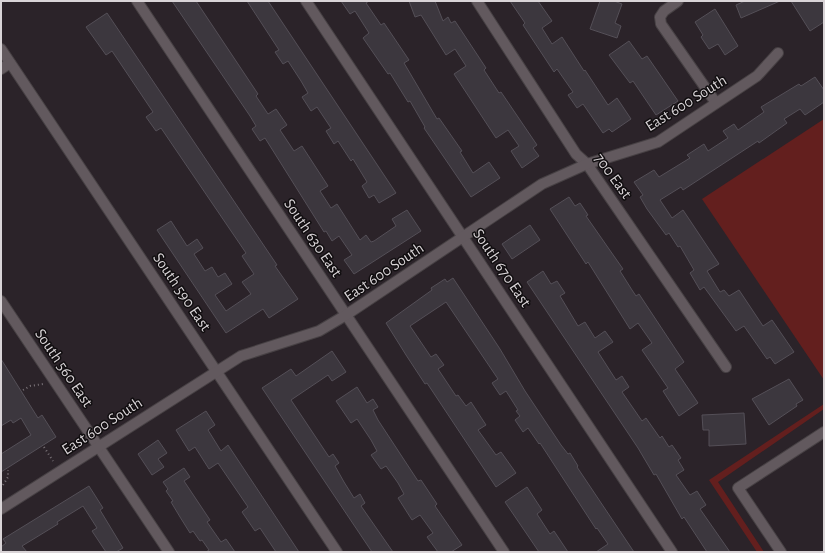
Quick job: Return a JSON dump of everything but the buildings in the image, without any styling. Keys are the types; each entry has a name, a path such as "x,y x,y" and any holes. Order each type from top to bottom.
{"street":[{"name":"South 630 East","path":"137,1 504,552"},
{"name":"South 670 East","path":"306,1 672,552"},
{"name":"700 East","path":"477,1 576,154 587,164 726,368"},
{"path":"678,1 664,11 660,17 661,24 716,103"},
{"name":"South 590 East","path":"1,49 337,552"},
{"name":"East 600 South","path":"1,509 241,356 319,331 346,315 542,184 587,164 658,142 757,76 778,53"},
{"path":"1,69 10,63"},
{"name":"South 560 East","path":"1,301 169,552"},
{"path":"781,552 738,488 824,432"}],"path":[{"path":"24,390 30,386 44,384"},
{"path":"44,447 53,461"},
{"path":"3,485 8,477 8,470"}],"shaded area":[{"path":"824,119 824,380 702,199"},
{"path":"824,404 824,409 718,482 764,552 757,552 709,480"}]}
